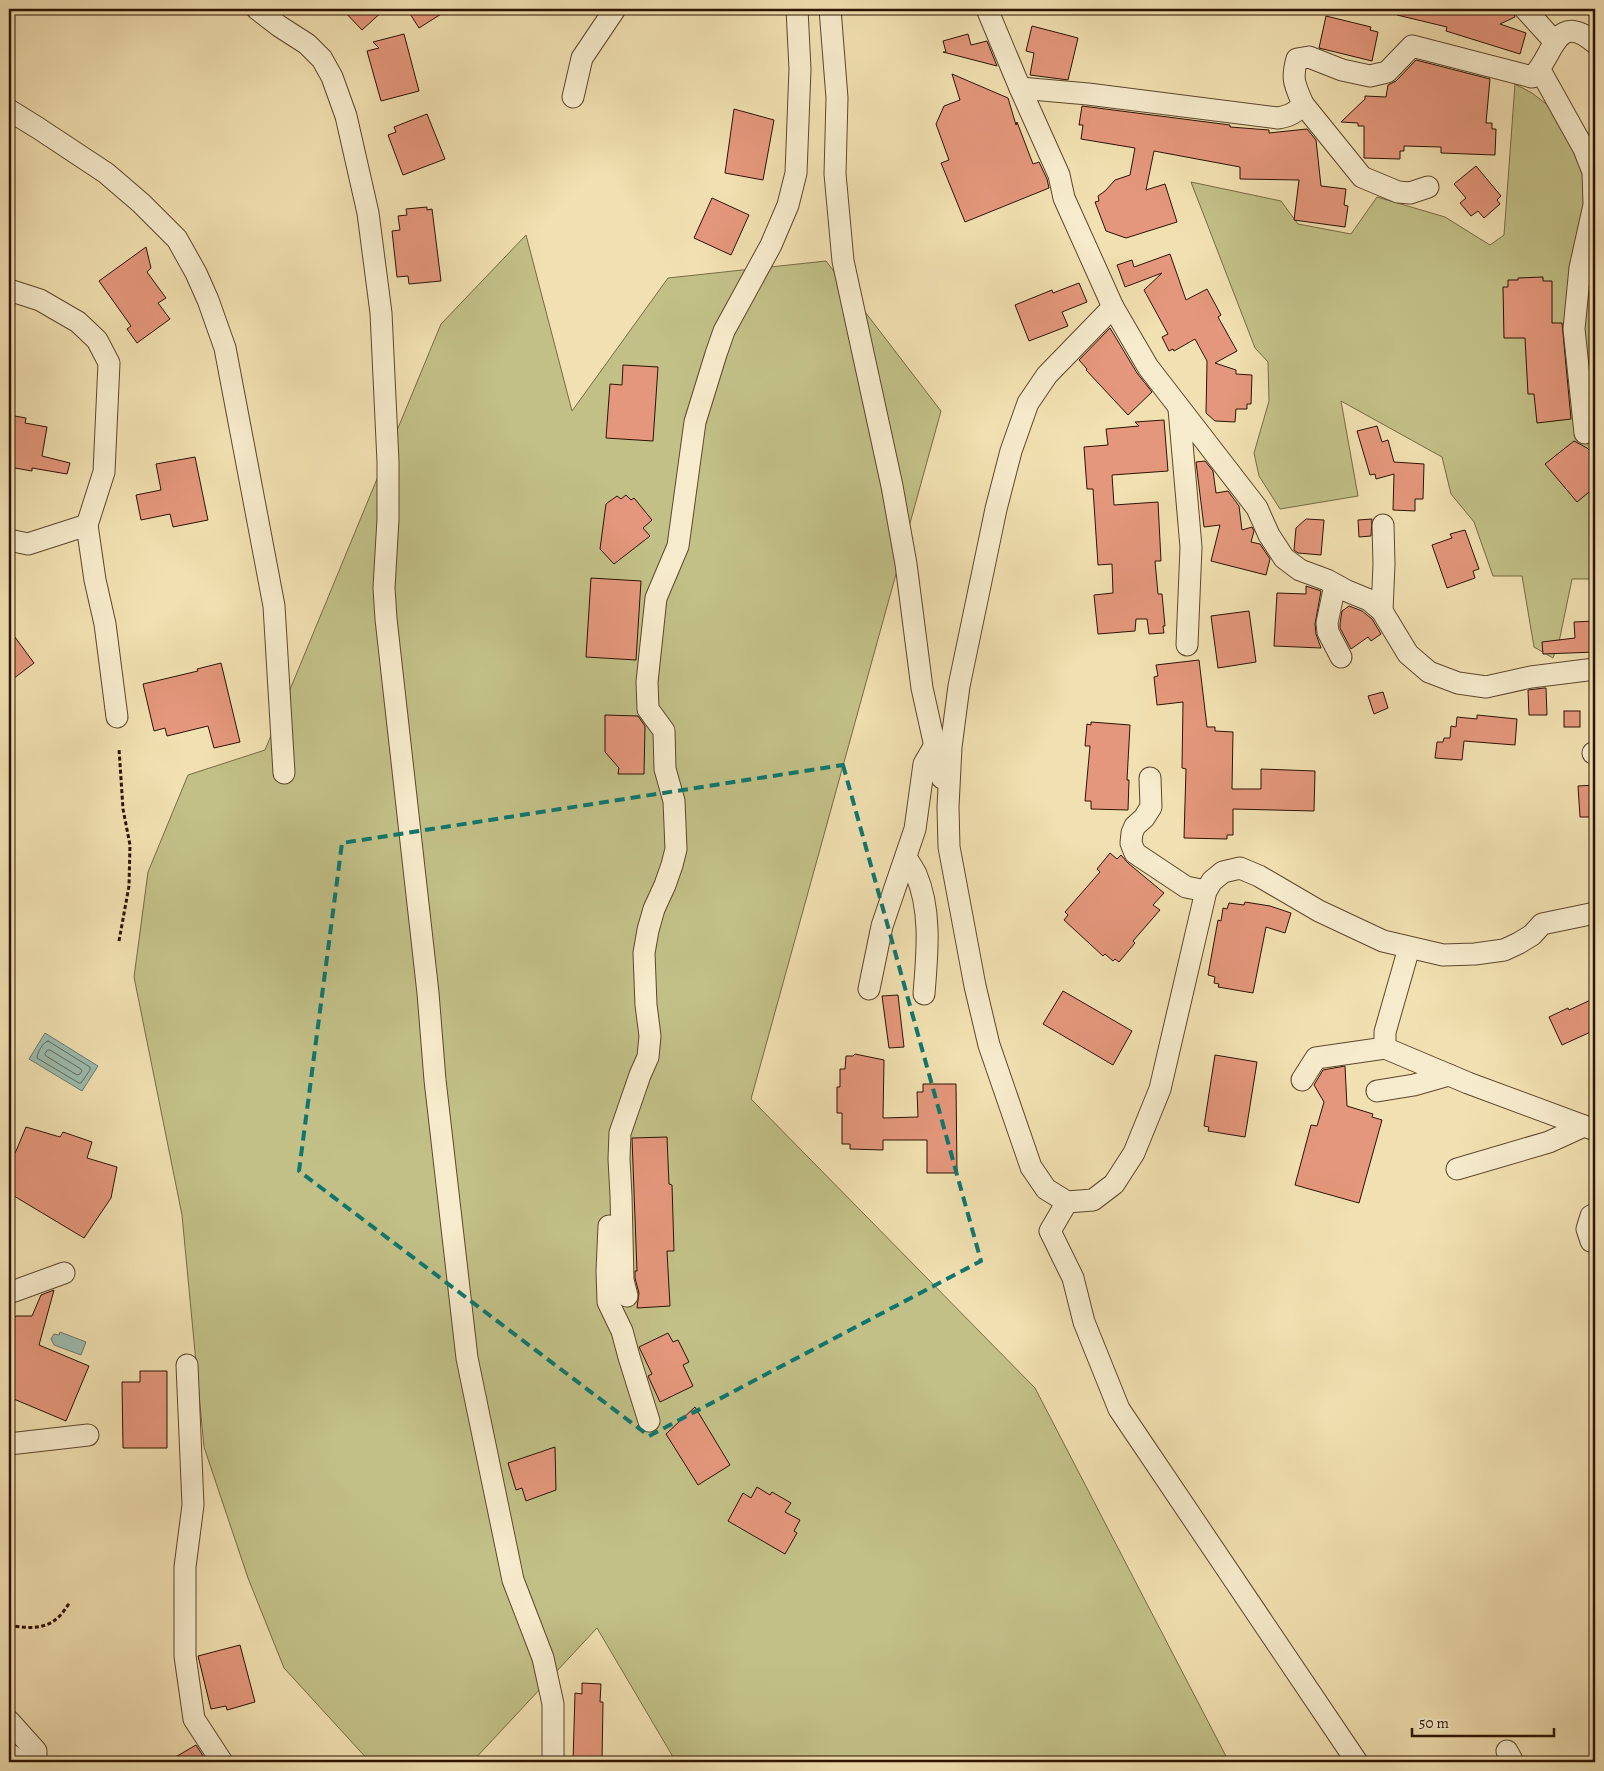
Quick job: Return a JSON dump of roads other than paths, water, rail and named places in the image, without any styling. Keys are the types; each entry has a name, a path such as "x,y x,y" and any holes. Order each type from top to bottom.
{"street":[{"path":"257,9 307,44 322,59 332,77 346,116 368,214 381,313 388,462 388,519 384,588 386,619 428,993 435,1080 467,1358 513,1580 543,1658 553,1704 553,1762"},
{"path":"573,97 582,58 615,9"},
{"path":"627,1296 623,1280 619,1159 620,1133 648,1057 650,1036 646,1005 644,953 654,909 666,886 676,849 674,801 665,769 664,730 648,709 647,682 656,598 678,546 695,422 716,354 724,331 772,245 788,205 796,173 800,68 798,9"},
{"path":"830,9 837,98 835,174 842,261 894,496 906,564 922,688 948,807"},
{"path":"987,9 1059,175 1064,198 1113,307 1148,367 1257,508 1269,535 1284,558 1300,570 1327,580 1369,600 1382,611 1408,654 1429,672 1458,683 1486,687 1531,677 1595,669"},
{"path":"1525,9 1554,41"},
{"path":"1428,187 1410,193 1398,192 1362,177 1303,104 1293,74 1297,59 1309,57 1342,70 1370,76 1387,72 1412,46 1532,77 1540,70 1554,41 1561,34 1571,32 1585,34 1595,43"},
{"path":"1540,70 1584,149 1593,172 1594,205 1580,268 1574,329 1585,433"},
{"path":"1020,88 1088,94 1278,118 1289,116 1303,104"},
{"path":"9,110 106,173 141,203 177,239 196,273 208,300 226,348 274,606 284,772"},
{"path":"9,290 40,300 78,322 97,340 109,363 104,472 87,525 95,580 105,624 117,716"},
{"path":"1113,307 1047,375 1028,403 1011,451 996,509 959,686 951,748 948,807 949,847 975,986 989,1045 1031,1167 1046,1189 1067,1202 1093,1200 1114,1184 1134,1153 1160,1089 1206,891 1212,881 1223,872 1240,868 1259,876 1319,910 1383,941 1443,955 1474,954 1504,950 1532,935 1542,924 1595,913"},
{"path":"1179,409 1191,547 1187,645"},
{"path":"9,540 28,544 87,525"},
{"path":"1382,611 1383,526"},
{"path":"1335,585 1327,622 1328,632 1341,657"},
{"path":"869,989 882,926 915,829 924,764 935,745"},
{"path":"1150,778 1151,808 1144,818 1134,826 1132,833 1131,843 1135,854 1186,887 1206,891"},
{"path":"906,857 916,875 925,908 927,950 924,994"},
{"path":"1384,1048 1385,1032 1409,948"},
{"path":"1302,1080 1316,1058 1384,1048 1449,1075 1590,1128"},
{"path":"1377,1091 1414,1085 1449,1075"},
{"path":"1457,1169 1590,1128"},
{"path":"619,1159 609,1216 608,1302 622,1331 649,1421"},
{"path":"1067,1202 1050,1231 1072,1278 1084,1322 1119,1409 1357,1762"},
{"path":"1595,1214 1591,1216 1587,1229 1591,1241 1595,1242"},
{"path":"9,1293 64,1273"},
{"path":"187,1365 193,1505 186,1567 185,1656 194,1719 222,1762"},
{"path":"9,1444 88,1435"},
{"path":"9,1721 36,1751 36,1762"},
{"path":"9,1754 21,1762"}],"water":[{"path":"45,1033 98,1066 82,1091 29,1059"},
{"path":"60,1332 86,1342 81,1355 54,1345 51,1339 54,1334 59,1335"}]}
